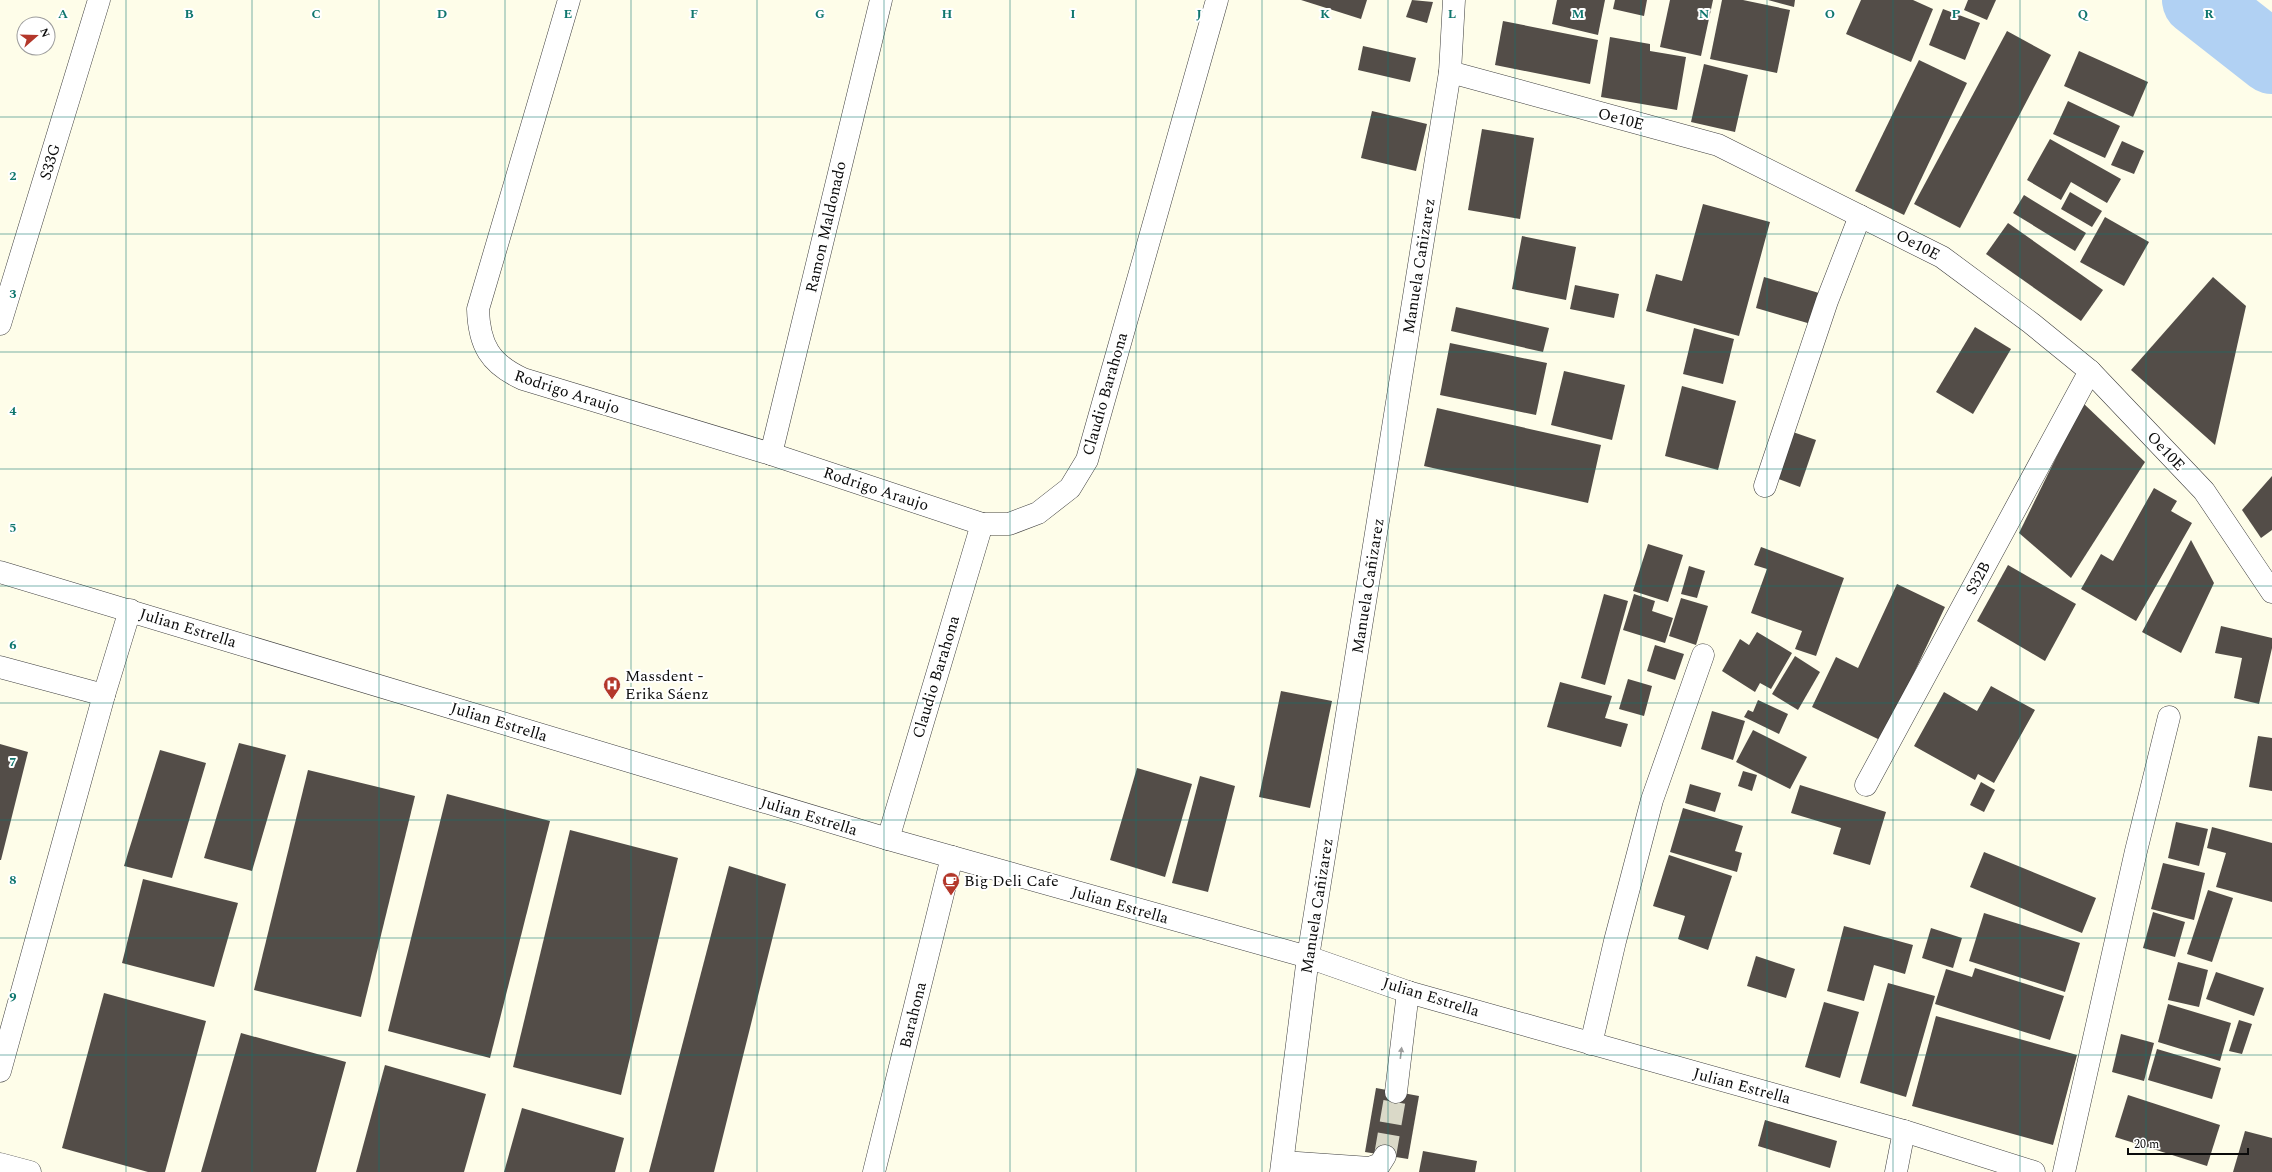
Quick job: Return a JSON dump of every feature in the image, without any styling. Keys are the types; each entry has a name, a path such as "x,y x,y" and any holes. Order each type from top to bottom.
{"street":[{"name":"S33G","path":"0,324 99,0"},
{"name":"Rodrigo Araujo","path":"569,0 478,309 478,327 483,345 493,360 507,372 523,380 772,454 982,524"},
{"name":"Ramon Maldonado","path":"772,454 880,0"},
{"name":"Claudio Barahona","path":"888,839 982,524 1009,524 1038,513 1070,488 1087,460 1217,0"},
{"name":"Manuela Cañizarez","path":"1282,1167 1308,957 1450,72 1454,0"},
{"name":"Oe10E","path":"1450,72 1718,145 1942,257 2031,323 2090,370 2204,491 2272,592"},
{"path":"1765,486 1827,301 1860,216"},
{"name":"S32B","path":"1866,785 2090,370"},
{"name":"Julian Estrella","path":"0,572 952,858 1308,957 1408,992 1904,1131 2034,1172"},
{"path":"0,1071 104,695 130,610"},
{"path":"1591,1044 1615,941 1652,800 1703,655"},
{"path":"0,667 104,695"},
{"path":"2064,1172 2134,859 2169,717"},
{"name":"Barahona","path":"874,1172 952,858"},
{"path":"1396,1092 1408,992"},
{"path":"1896,1172 1904,1131"},
{"path":"1282,1167 1370,1168 1380,1164 1385,1156"},
{"path":"0,1164 30,1172"}],"building":[{"path":"1301,0 1367,0 1361,19"},
{"path":"1412,0 1433,2 1427,23 1406,17"},
{"path":"1557,0 1605,0 1598,35 1552,24"},
{"path":"1615,0 1647,0 1644,16 1613,9"},
{"path":"1670,0 1713,0 1701,56 1660,47"},
{"path":"1722,0 1743,0 1790,10 1777,73 1710,59"},
{"path":"1768,0 1795,0 1794,7"},
{"path":"1861,0 1913,0 1933,9 1911,62 1846,34"},
{"path":"1968,0 1996,0 1987,20 1964,10"},
{"path":"1943,9 1980,23 1965,60 1929,45"},
{"path":"1503,21 1598,40 1590,84 1495,65"},
{"path":"2007,31 2051,55 1960,228 1914,204"},
{"path":"1610,37 1650,44 1650,51 1686,57 1677,110 1601,97"},
{"path":"1363,46 1416,58 1410,82 1358,70"},
{"path":"2079,51 2148,82 2133,117 2064,86"},
{"path":"1919,60 1967,83 1904,215 1855,191"},
{"path":"1704,64 1748,75 1735,132 1691,122"},
{"path":"2068,101 2120,126 2105,158 2053,134"},
{"path":"1372,111 1427,124 1416,171 1361,158"},
{"path":"1482,129 1534,138 1520,219 1468,210"},
{"path":"2050,139 2121,179 2107,203 2071,182 2061,200 2027,180"},
{"path":"2122,141 2144,151 2134,174 2111,165"},
{"path":"2070,192 2102,211 2092,227 2061,209"},
{"path":"2024,195 2086,233 2075,251 2013,213"},
{"path":"1703,204 1770,222 1739,336 1646,311 1656,274 1682,281"},
{"path":"2105,217 2149,242 2124,286 2080,262"},
{"path":"2008,223 2103,290 2081,321 1986,254"},
{"path":"1522,236 1576,247 1566,300 1512,289"},
{"path":"1764,277 1819,293 1811,324 1756,308"},
{"path":"2213,277 2246,306 2215,445 2131,370"},
{"path":"1575,285 1619,294 1614,318 1570,309"},
{"path":"1456,307 1549,328 1543,352 1451,331"},
{"path":"1975,327 2011,349 1973,414 1936,392"},
{"path":"1694,328 1734,339 1723,384 1683,374"},
{"path":"1450,343 1547,363 1536,415 1440,395"},
{"path":"1564,371 1625,385 1612,440 1551,425"},
{"path":"1682,386 1736,401 1718,470 1665,456"},
{"path":"2083,403 2145,462 2071,578 2019,533"},
{"path":"1437,408 1601,445 1588,503 1424,466"},
{"path":"1790,431 1816,440 1800,487 1773,477"},
{"path":"2272,476 2272,530 2261,538 2242,510"},
{"path":"2154,488 2177,501 2171,511 2192,523 2136,621 2081,589 2101,554 2113,561"},
{"path":"2191,540 2214,583 2181,653 2142,632"},
{"path":"1648,544 1683,555 1668,602 1633,591"},
{"path":"1761,547 1844,578 1816,656 1795,649 1802,631 1751,613 1767,569 1754,565"},
{"path":"2008,565 2076,604 2045,661 1977,621"},
{"path":"1689,566 1705,571 1697,598 1681,594"},
{"path":"1897,584 1945,607 1882,741 1812,707 1836,657 1858,668"},
{"path":"1604,594 1628,601 1605,685 1581,678"},
{"path":"1634,594 1655,601 1652,611 1673,618 1665,643 1623,630"},
{"path":"1681,598 1708,606 1696,645 1669,636"},
{"path":"2221,626 2272,638 2272,648 2259,704 2234,698 2242,658 2215,653"},
{"path":"1757,632 1792,653 1771,689 1760,683 1755,692 1722,671 1740,639 1749,645"},
{"path":"1655,645 1684,654 1675,680 1647,671"},
{"path":"1795,656 1820,672 1798,710 1772,694"},
{"path":"1628,679 1652,686 1644,716 1619,709"},
{"path":"1560,682 1612,696 1605,718 1628,724 1621,747 1547,727"},
{"path":"1991,686 2035,710 1994,783 1978,774 1975,780 1914,746 1944,692 1977,711"},
{"path":"1281,691 1332,701 1310,808 1259,797"},
{"path":"1758,700 1788,714 1779,734 1744,717 1748,710 1753,712"},
{"path":"1712,711 1745,721 1733,760 1701,749"},
{"path":"1753,730 1807,757 1790,789 1736,762"},
{"path":"2258,736 2272,738 2272,791 2249,787"},
{"path":"239,743 286,755 252,871 204,858"},
{"path":"0,744 28,752 1,860 0,860"},
{"path":"160,750 206,763 172,878 124,866"},
{"path":"1137,768 1192,784 1165,877 1110,860"},
{"path":"308,770 415,796 361,1017 254,990"},
{"path":"1743,771 1757,775 1752,791 1738,786"},
{"path":"1200,776 1235,786 1208,892 1172,883"},
{"path":"1981,782 1995,790 1984,812 1970,805"},
{"path":"1690,784 1721,793 1715,812 1685,803"},
{"path":"1800,785 1886,812 1870,865 1833,854 1841,828 1791,813"},
{"path":"447,794 550,821 490,1058 388,1031"},
{"path":"1683,808 1743,826 1735,851 1742,853 1737,872 1670,852"},
{"path":"2176,822 2208,829 2199,866 2168,858"},
{"path":"2212,827 2272,843 2272,902 2216,887 2226,853 2207,848"},
{"path":"570,830 678,858 621,1095 513,1067"},
{"path":"1984,852 2096,898 2082,933 1970,887"},
{"path":"1669,855 1732,876 1708,950 1678,939 1685,916 1653,906"},
{"path":"2163,863 2205,873 2194,920 2151,909"},
{"path":"729,866 786,884 714,1172 649,1172"},
{"path":"143,879 238,903 214,987 122,963"},
{"path":"2208,890 2233,898 2212,962 2187,954"},
{"path":"2153,912 2185,922 2175,957 2143,948"},
{"path":"1984,913 2080,943 2065,992 1969,961"},
{"path":"1844,926 1913,945 1905,974 1874,965 1864,1001 1827,991"},
{"path":"1931,928 1962,938 1953,968 1922,958"},
{"path":"1756,956 1795,969 1786,998 1747,986"},
{"path":"2178,962 2208,970 2199,1007 2168,1000"},
{"path":"1975,968 2064,996 2050,1040 1935,1004 1946,969 1972,977"},
{"path":"2216,972 2264,988 2254,1016 2206,999"},
{"path":"1888,983 1935,996 1906,1097 1860,1083"},
{"path":"104,993 206,1021 165,1172 148,1172 62,1148"},
{"path":"1824,1002 1859,1012 1840,1078 1805,1067"},
{"path":"2168,1004 2231,1023 2220,1061 2158,1042"},
{"path":"1936,1016 2077,1055 2053,1145 1912,1106"},
{"path":"2239,1020 2252,1024 2242,1054 2229,1051"},
{"path":"241,1033 346,1062 316,1172 201,1172"},
{"path":"2121,1034 2154,1043 2144,1081 2112,1072"},
{"path":"2157,1049 2221,1068 2212,1099 2148,1080"},
{"path":"385,1065 486,1094 464,1172 356,1172"},
{"path":"1376,1088 1419,1096 1408,1159 1365,1152"},
{"path":"2128,1095 2220,1125 2207,1166 2115,1137"},
{"path":"522,1108 624,1138 615,1172 504,1172"},
{"path":"1765,1120 1837,1141 1830,1168 1758,1146"},
{"path":"2245,1131 2272,1138 2272,1172 2233,1172"},
{"path":"1423,1151 1477,1161 1475,1172 1419,1172"}],"waterway":[{"path":"2198,0 2272,58"}],"tunnel":[{"path":"1385,1156 1396,1092"}],"place":[{"name":"Massdent - Erika Sáenz","path":"612,700"},
{"name":"Big Deli Cafe","path":"951,896"}]}
